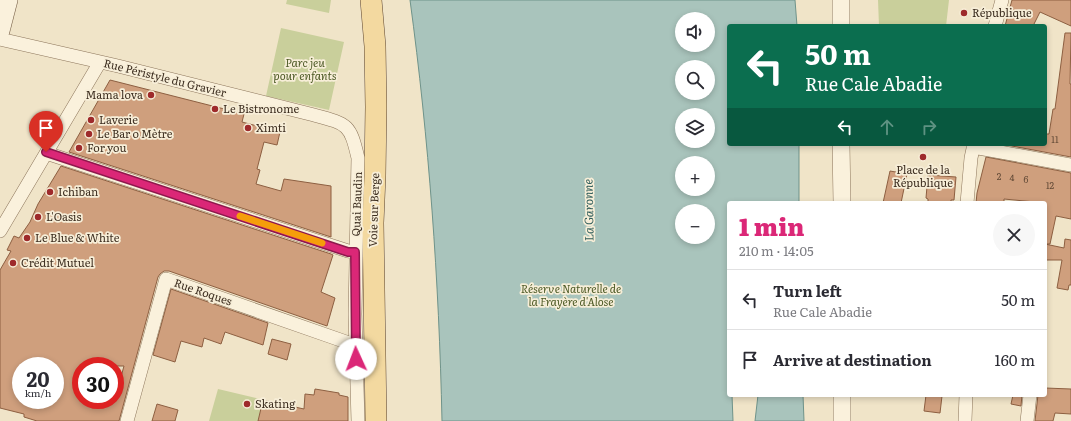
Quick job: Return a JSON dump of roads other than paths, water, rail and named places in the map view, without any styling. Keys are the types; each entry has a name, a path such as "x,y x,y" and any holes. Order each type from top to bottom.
{"main road":[{"path":"0,31 8,0"},
{"name":"Voie sur Berge","path":"371,0 375,46 376,107 373,223 376,421"}],"street":[{"path":"841,0 841,24"},
{"path":"996,24 1002,0"},
{"name":"Rue Péristyle du Gravier","path":"0,39 100,62 330,119"},
{"path":"0,231 100,62"},
{"name":"Quai Baudin","path":"330,119 342,124 350,131 358,158 355,252 358,421"},
{"path":"842,146 842,201"},
{"path":"967,201 974,146 1071,165"},
{"path":"46,152 348,252 355,252"},
{"name":"Rue Roques","path":"127,421 166,279 349,343 356,344"},
{"path":"842,397 842,421"},
{"path":"965,421 966,397"},
{"path":"1027,421 1030,397"}],"water":[{"name":"Réserve Naturelle de la Frayère d'Alose","path":"410,0 795,0 797,24 727,24 727,146 799,146 799,201 727,201 727,397 732,397 733,421 442,421 436,263 428,158"},
{"path":"758,397 803,397 804,421 755,421"}],"place":[{"name":"République","path":"964,13"},
{"name":"Mama lova","path":"151,95"},
{"name":"Le Bistronome","path":"215,109"},
{"name":"Laverie","path":"91,120"},
{"name":"Ximti","path":"248,128"},
{"name":"Le Bar o Mètre","path":"89,134"},
{"name":"For you","path":"79,148"},
{"name":"Place de la République","path":"923,157"},
{"name":"Ichiban","path":"50,192"},
{"name":"L'Oasis","path":"38,217"},
{"name":"Le Blue & White","path":"27,238"},
{"name":"Crédit Mutuel","path":"13,263"},
{"name":"Skating","path":"247,404"}],"park label":[{"name":"Parc jeu pour enfants","path":"305,69"}],"water label":[{"name":"La Garonne","path":"589,210"}]}
